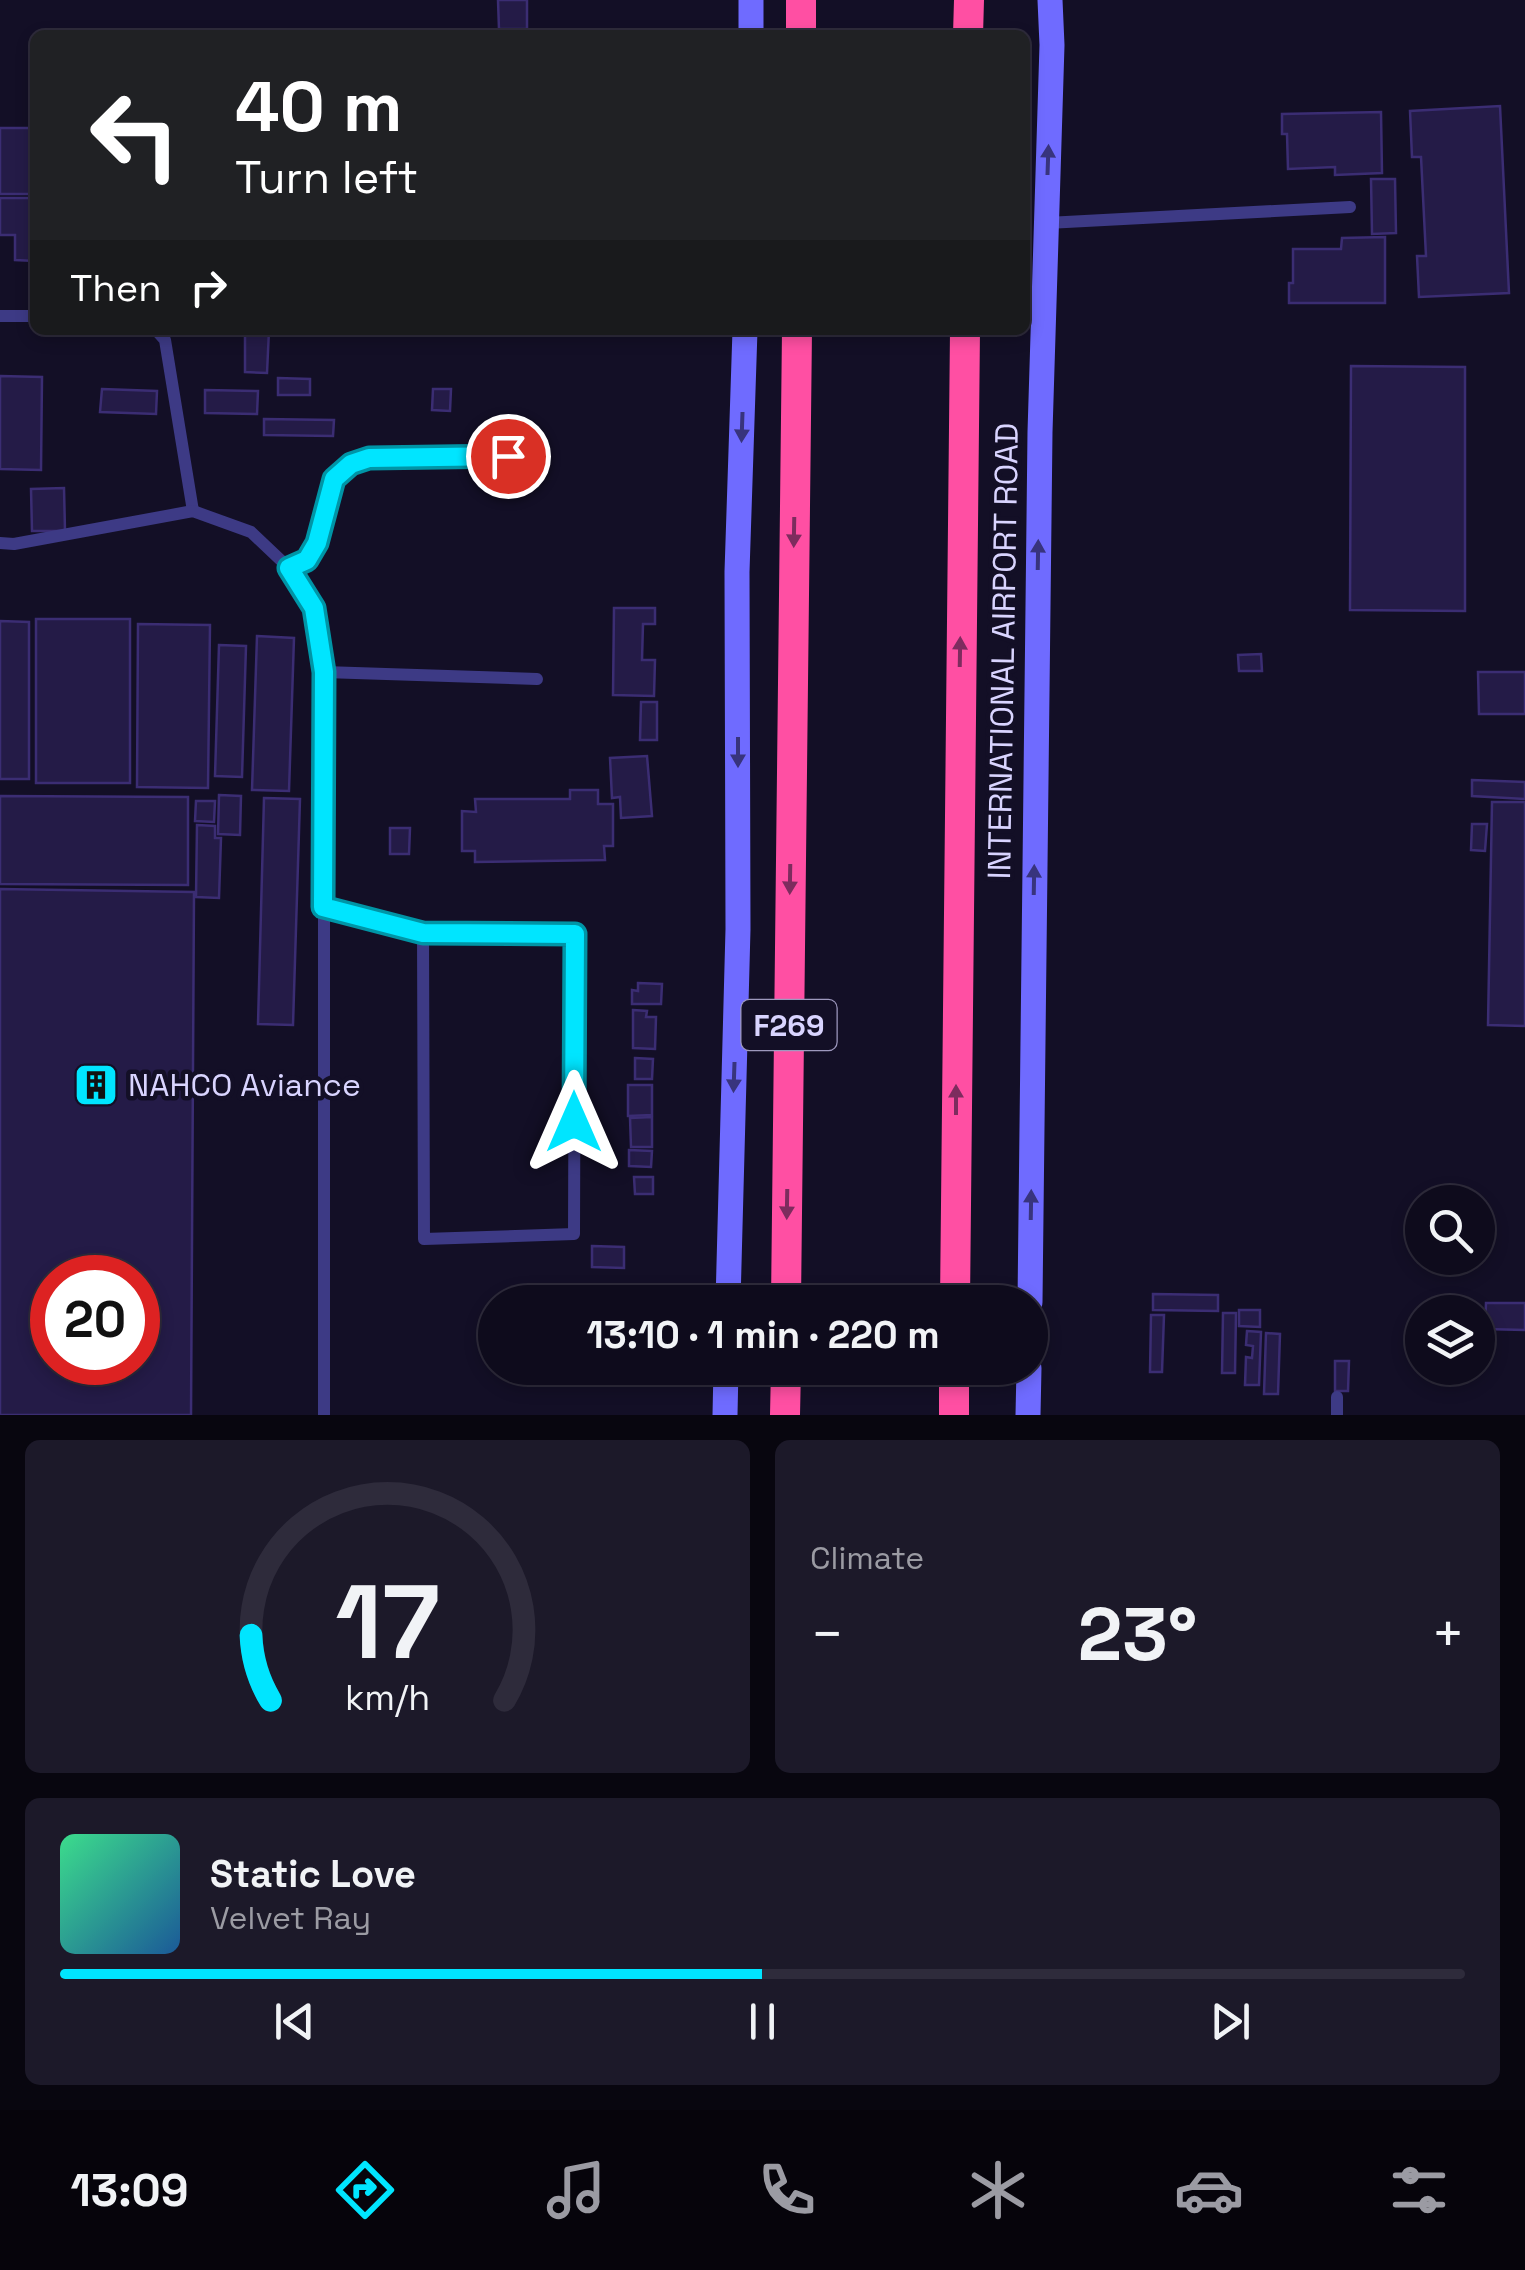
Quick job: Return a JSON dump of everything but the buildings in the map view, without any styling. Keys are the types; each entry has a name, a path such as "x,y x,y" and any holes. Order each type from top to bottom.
{"highway":[{"path":"801,0 801,30"},
{"path":"968,30 969,0"},
{"name":"F269","path":"786,1285 797,335"},
{"name":"INTERNATIONAL AIRPORT ROAD","path":"955,1285 964,335"},
{"path":"785,1415 786,1385"},
{"path":"954,1385 954,1415"}],"main road":[{"path":"751,30 752,0"},
{"name":"INTERNATIONAL AIRPORT ROAD","path":"1030,1285 1040,451 1050,0"},
{"path":"728,1285 738,930 738,572 745,335"},
{"path":"725,1415 726,1385"},
{"path":"1028,1415 1029,1385"}],"lane":[{"path":"1047,223 1350,207"},
{"path":"0,316 30,316"},
{"path":"160,335 164,340 192,511"},
{"path":"289,568 307,560 317,543 334,479 351,464 369,458 508,456"},
{"path":"0,543 14,544 192,511 251,532 289,568 314,608 324,672 324,1415"},
{"path":"324,672 538,679"},
{"path":"323,907 423,933 575,934 574,1234 424,1238 423,933"},
{"path":"1336,1415 1337,1397"}],"place":[{"name":"NAHCO Aviance","path":"96,1085"}],"route":[{"path":"508,456 369,458 351,464 334,479 317,543 307,560 289,568 314,608 324,672 323,907 423,933 575,934 574,1122"}]}
